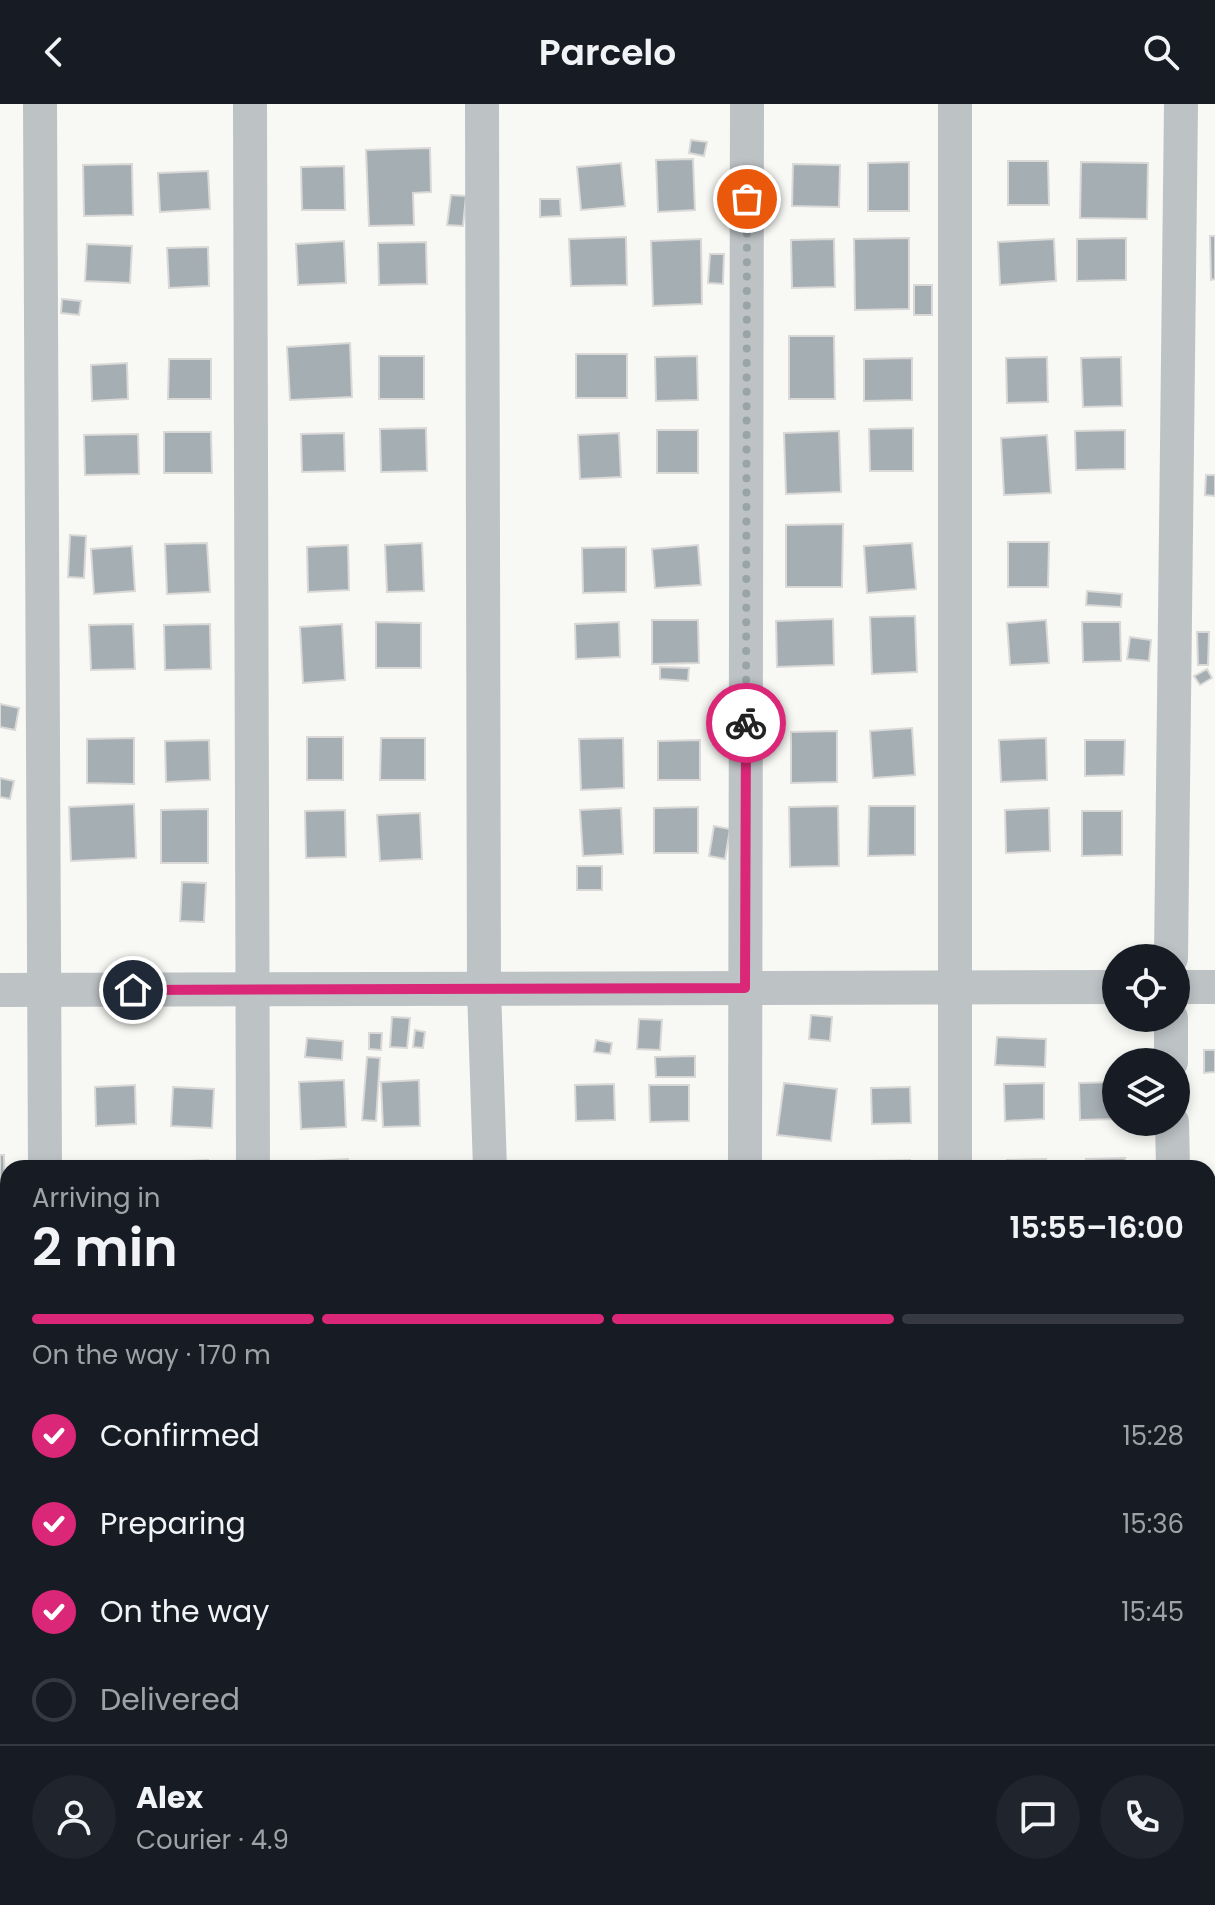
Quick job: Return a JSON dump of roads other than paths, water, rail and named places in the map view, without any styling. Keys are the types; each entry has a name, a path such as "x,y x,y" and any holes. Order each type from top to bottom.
{"street":[{"path":"40,104 45,1160"},
{"path":"250,104 253,1160"},
{"path":"482,104 484,989 490,1160"},
{"path":"745,1160 747,104"},
{"path":"955,104 955,1160"},
{"path":"1171,944 1181,104"},
{"path":"0,990 1102,987"},
{"path":"1190,987 1215,987"},
{"path":"1172,1136 1173,1160"}]}
